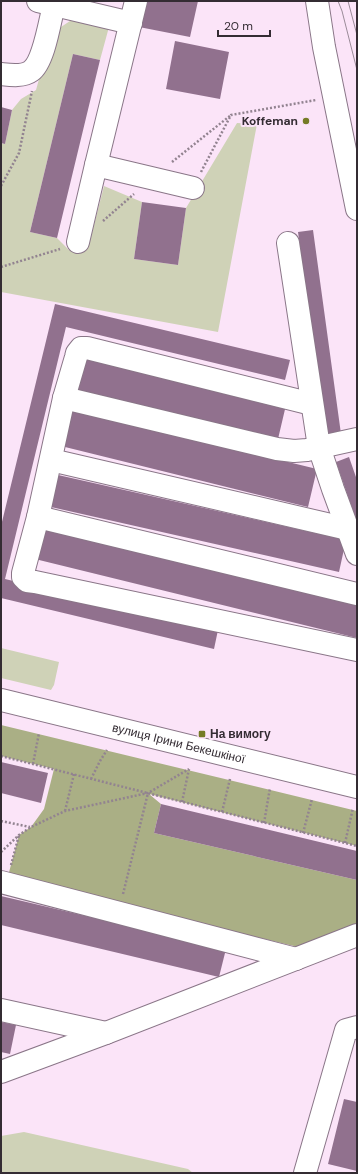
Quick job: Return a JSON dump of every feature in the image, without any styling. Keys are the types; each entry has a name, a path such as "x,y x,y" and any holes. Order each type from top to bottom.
{"street":[{"path":"78,242 136,1"},
{"path":"317,1 324,47 357,209"},
{"path":"1,74 24,74 32,71 38,64 44,47 46,3 131,23"},
{"path":"96,165 193,188"},
{"path":"288,243 319,447 357,554"},
{"path":"312,404 87,348 81,348 77,353 64,398 38,517 23,577 28,581 357,650"},
{"path":"64,398 277,449 294,451 307,450 357,439"},
{"path":"51,460 348,529"},
{"path":"38,517 357,594"},
{"name":"вулиця Ірини Бекешкіної","path":"1,700 357,787"},
{"path":"4,883 296,959"},
{"path":"1,1072 106,1033 357,935"},
{"path":"1,1010 106,1033"},
{"path":"305,1173 346,1030 357,1027"}],"path":[{"path":"1,186 19,152 38,64"},
{"path":"101,223 153,178 231,115 317,100"},
{"path":"193,188 231,115"},
{"path":"1,267 78,242"},
{"path":"33,764 39,733"},
{"path":"92,779 107,750"},
{"path":"1,756 357,846"},
{"path":"1,852 19,834 65,811 148,793 189,769 182,802"},
{"path":"65,811 74,774"},
{"path":"222,812 230,779"},
{"path":"264,822 270,788"},
{"path":"118,913 148,793"},
{"path":"304,833 312,799"},
{"path":"345,843 353,808"},
{"path":"1,821 31,827"},
{"path":"4,883 19,834"}],"green space":[{"path":"73,19 109,27 100,60 73,54 30,232 57,238 69,250 88,248 104,186 142,202 134,259 178,265 186,208 237,123 257,124 218,332 1,292 1,143 5,144 12,110 21,99 36,90 52,33"},
{"path":"1,648 59,662 54,685 51,690 1,678"},
{"path":"1,725 357,811 357,846 149,794 161,804 154,833 357,880 357,935 315,951 120,905 8,876 19,835 31,827 44,809 54,769 1,756"},
{"path":"24,1132 188,1169 193,1173 1,1173 1,1136"}],"building":[{"path":"145,1 198,1 190,37 139,27"},
{"path":"175,41 229,52 220,99 166,89"},
{"path":"73,54 100,60 57,238 30,232"},
{"path":"1,107 12,110 5,144 1,143"},
{"path":"142,202 186,208 178,265 134,259"},
{"path":"313,230 341,434 326,436 298,232"},
{"path":"55,304 290,360 285,380 66,327 5,579 218,630 214,649 1,598 1,526"},
{"path":"81,356 286,405 278,439 73,390"},
{"path":"70,409 317,469 308,507 61,446"},
{"path":"349,457 357,480 357,522 336,462"},
{"path":"58,475 346,540 339,572 51,507"},
{"path":"43,524 357,602 357,638 35,559"},
{"path":"1,762 48,773 41,803 1,793"},
{"path":"161,804 357,851 357,880 154,833"},
{"path":"1,896 226,949 219,977 1,925"},
{"path":"1,1022 16,1025 10,1054 1,1052"},
{"path":"344,1099 357,1102 357,1171 328,1164"}],"tram line":[{"path":"338,1 342,11 357,70"},
{"path":"348,1 357,35"}],"place":[{"name":"Koffeman","path":"306,121"},
{"name":"На вимогу","path":"202,734"}]}
